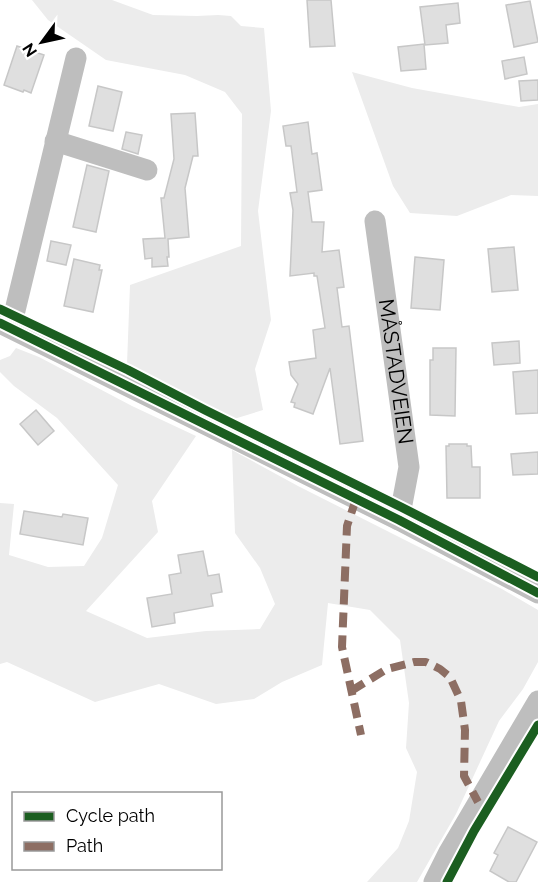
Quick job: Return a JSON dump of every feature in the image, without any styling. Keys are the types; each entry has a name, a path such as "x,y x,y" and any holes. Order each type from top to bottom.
{"street":[{"path":"76,58 5,325 399,520 538,593"},
{"path":"55,141 147,170"},
{"name":"MÅSTADVEIEN","path":"375,221 409,467 399,520"},
{"path":"434,882 449,852 538,701"}],"shaded area":[{"path":"32,0 112,0 153,15 231,16 241,26 264,28 271,111 258,211 271,320 255,369 263,410 234,419 127,364 130,285 241,246 242,114 225,92 185,75 106,60 48,20"},
{"path":"352,72 412,88 519,107 538,104 538,196 511,195 457,216 410,213 393,186"},
{"path":"16,348 39,357 132,406 196,436 152,501 158,532 86,611 147,638 206,631 260,629 275,604 260,568 235,533 232,450 502,589 538,610 538,662 523,689 499,721 456,814 417,882 367,882 398,848 409,821 417,772 406,748 409,703 400,640 370,610 328,603 322,665 282,682 254,699 216,704 159,684 95,702 7,662 0,664 0,503 14,504 9,555 48,567 84,566 102,538 118,485 57,418 14,386 0,372 0,360 10,356"}],"building":[{"path":"307,0 331,0 335,46 310,47"},
{"path":"530,1 538,42 514,47 506,5"},
{"path":"458,3 460,23 446,25 448,43 425,45 420,7"},
{"path":"424,44 426,69 401,71 398,47"},
{"path":"17,46 44,55 31,93 4,85"},
{"path":"524,57 527,74 505,79 502,61"},
{"path":"538,80 538,100 521,101 519,81"},
{"path":"98,86 122,92 113,131 89,126"},
{"path":"195,113 198,156 193,156 185,188 189,237 168,239 168,266 152,267 152,258 145,259 143,239 165,238 161,198 164,198 174,159 171,114"},
{"path":"308,122 312,154 317,153 322,190 308,192 312,222 324,222 322,252 339,250 344,287 337,288 342,327 349,326 363,441 340,444 330,368 313,414 294,407 295,403 291,402 298,384 291,375 289,362 316,358 313,330 325,328 317,276 314,276 314,273 290,276 293,210 290,193 297,192 291,146 286,146 283,126"},
{"path":"126,132 142,135 138,154 122,149"},
{"path":"87,165 109,171 96,232 73,227"},
{"path":"51,241 71,245 66,265 47,261"},
{"path":"514,247 518,290 492,292 488,249"},
{"path":"415,257 444,260 440,310 411,308"},
{"path":"74,259 100,265 99,270 102,270 93,312 64,306"},
{"path":"519,341 520,363 494,365 492,343"},
{"path":"433,348 456,348 455,416 430,415 430,360 433,360"},
{"path":"538,370 538,413 516,414 513,372"},
{"path":"36,410 54,431 38,445 20,424"},
{"path":"449,444 471,446 472,467 480,467 480,498 447,498 446,446"},
{"path":"538,452 538,474 513,475 511,454"},
{"path":"24,511 62,517 63,514 88,518 83,545 20,534"},
{"path":"203,551 208,576 219,574 222,592 211,594 213,606 174,613 175,623 152,627 147,598 172,594 169,575 181,573 178,555"},
{"path":"508,827 537,842 516,882 509,882 490,871 498,855 494,853"}],"marked path":[{"path":"356,499 347,526 342,647 361,735"},
{"path":"351,691 387,669 414,662 426,662 450,677 461,701 465,730 464,776 478,802"}],"cycle path":[{"path":"0,309 128,370 538,577"},
{"path":"0,323 399,520 538,593"},
{"path":"447,882 474,831 538,725"}]}
